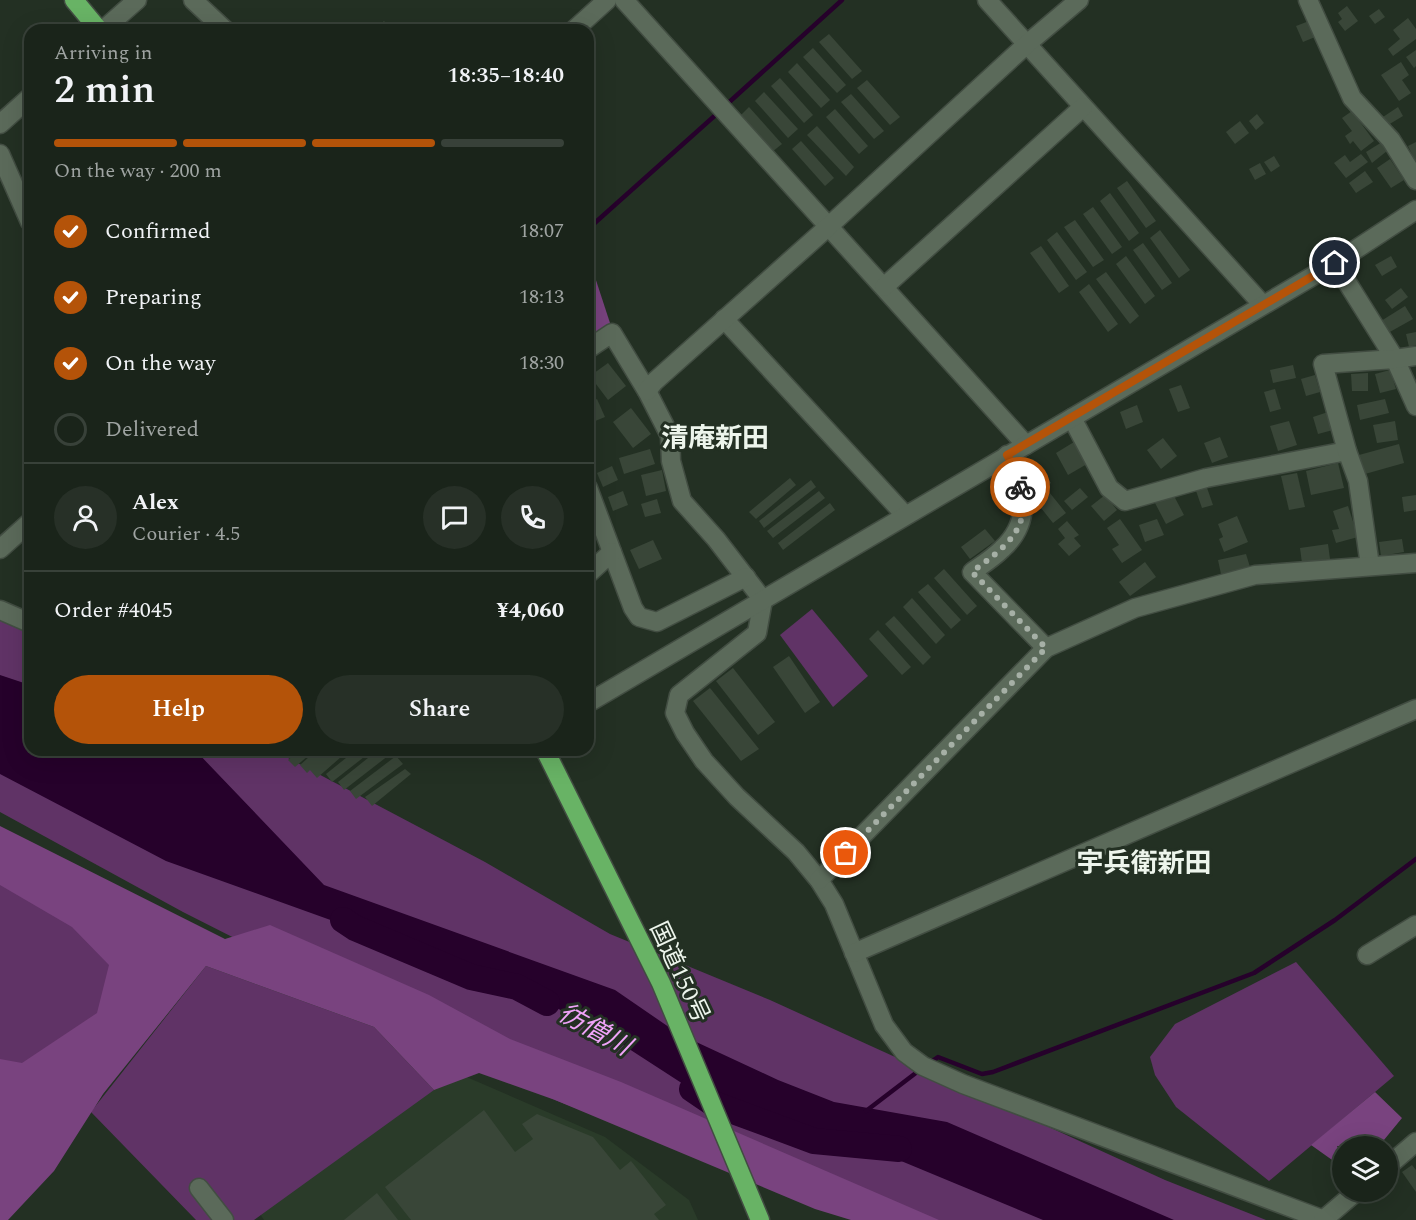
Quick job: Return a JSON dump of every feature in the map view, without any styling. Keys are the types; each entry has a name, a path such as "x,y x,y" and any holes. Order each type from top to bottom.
{"highway":[{"path":"74,0 94,24"},
{"name":"国道150号","path":"548,756 660,982 760,1220"}],"street":[{"path":"110,24 137,0"},
{"path":"193,0 219,24"},
{"path":"581,24 607,0"},
{"path":"624,0 1026,445"},
{"path":"987,0 1262,304"},
{"path":"647,391 654,382 829,226 1027,44 1079,0"},
{"path":"1308,0 1352,98 1392,140 1416,180"},
{"path":"0,124 24,102"},
{"path":"884,287 1083,106"},
{"path":"0,154 24,208"},
{"path":"594,699 1335,263 1416,210"},
{"path":"1335,263 1395,359 1416,406"},
{"path":"724,319 905,515"},
{"path":"594,345 612,333 647,391 670,436 672,461 682,501 716,538 763,600 757,633 679,695 675,712 685,733 704,761 737,797 796,852 819,880 834,904 884,1025 904,1052 922,1066 963,1084 1324,1220 1344,1202"},
{"path":"1370,566 1358,481 1347,451 1323,364 1416,356"},
{"path":"1072,418 1109,488 1125,501 1206,478 1347,451"},
{"path":"1007,455 1014,467 1023,498 1023,517 1016,532 1003,549 972,572 1046,648"},
{"path":"594,504 633,608 639,617 657,622 746,577"},
{"path":"0,549 24,527"},
{"path":"594,568 612,552"},
{"path":"819,880 1046,648 1135,608 1256,575 1416,563"},
{"path":"0,610 24,620"},
{"path":"854,953 1416,709"},
{"path":"1367,955 1416,926"},
{"path":"1398,1157 1416,1142"},
{"path":"199,1188 224,1220"}],"shaded area":[{"path":"594,274 610,323 594,341"},
{"path":"812,609 868,676 833,707 780,635"},
{"path":"0,610 24,616 24,756 284,756 485,862 610,934 770,1000 1165,1180 1266,1220 864,1220 555,1100 183,912 0,812"},
{"path":"0,675 24,683 24,756 201,756 324,885 615,990 679,1034 778,1080 834,1102 947,1122 1174,1220 1043,1220 865,1146 714,1104 606,1034 517,987 166,861 0,774"},
{"path":"0,826 225,939 270,925 429,995 510,1039 621,1082 939,1220 851,1220 815,1209 555,1100 479,1073 434,1090 374,1027 206,966 103,1094 54,1171 8,1220 0,1220 0,1059 22,1063 97,1013 109,965 72,927 0,885"},
{"path":"0,851 181,968 94,1108 206,966 374,1027 434,1090 254,1220 196,1220 91,1112 0,1102"},
{"path":"1296,962 1394,1076 1269,1181 1176,1107 1155,1075 1150,1057 1175,1024"},
{"path":"448,1069 605,1137 689,1200 698,1220 264,1220 260,1214"},
{"path":"1375,1092 1402,1118 1387,1136 1332,1136 1332,1160 1311,1145"}],"building":[{"path":"1347,6 1358,21 1345,31 1338,22 1342,19 1338,13"},
{"path":"1379,9 1385,17 1375,24 1369,16"},
{"path":"1408,18 1416,29 1416,39 1393,56 1388,49 1400,39 1393,30"},
{"path":"1309,21 1315,37 1303,42 1296,26"},
{"path":"829,34 862,71 852,79 819,42"},
{"path":"813,48 846,85 837,93 803,57"},
{"path":"1416,50 1416,66 1414,68 1406,57"},
{"path":"1401,62 1409,75 1402,80 1411,93 1399,101 1381,75"},
{"path":"797,63 830,100 821,108 788,72"},
{"path":"780,78 813,115 804,123 771,86"},
{"path":"867,80 900,117 890,125 857,88"},
{"path":"764,92 798,129 788,138 755,101"},
{"path":"851,94 884,131 874,139 841,102"},
{"path":"749,107 782,144 772,152 740,116"},
{"path":"1398,107 1403,116 1388,125 1383,117"},
{"path":"835,109 868,146 859,154 826,117"},
{"path":"1352,111 1374,141 1361,151 1353,141 1350,144 1345,136 1352,131 1342,118"},
{"path":"1257,114 1264,123 1256,130 1249,121"},
{"path":"1240,121 1249,133 1235,144 1226,132"},
{"path":"817,126 854,167 846,176 807,135"},
{"path":"801,141 834,178 825,186 792,149"},
{"path":"1382,142 1387,151 1372,163 1366,152"},
{"path":"1416,142 1416,163 1408,146"},
{"path":"1361,154 1368,162 1346,178 1334,163 1345,155 1350,162"},
{"path":"1274,156 1280,166 1271,172 1264,162"},
{"path":"1390,159 1404,180 1391,188 1377,168"},
{"path":"1260,163 1266,174 1255,180 1249,169"},
{"path":"1365,171 1373,182 1356,193 1349,183"},
{"path":"1127,181 1156,221 1146,228 1117,188"},
{"path":"1110,193 1139,233 1129,241 1100,201"},
{"path":"1093,207 1122,247 1112,254 1083,214"},
{"path":"1075,220 1104,260 1093,267 1064,227"},
{"path":"1160,230 1190,270 1179,278 1150,238"},
{"path":"1057,232 1087,272 1076,280 1047,240"},
{"path":"1143,243 1172,283 1162,290 1133,250"},
{"path":"1041,246 1069,286 1059,293 1030,253"},
{"path":"1126,256 1155,296 1145,304 1116,264"},
{"path":"1391,256 1397,267 1382,276 1375,265"},
{"path":"1106,272 1139,316 1130,324 1096,279"},
{"path":"1089,284 1118,324 1108,332 1079,292"},
{"path":"1401,288 1408,297 1392,309 1385,300"},
{"path":"1405,306 1413,319 1388,333 1381,321"},
{"path":"1416,332 1416,345 1409,347 1406,334"},
{"path":"608,363 626,386 608,400 594,381 594,373"},
{"path":"1293,365 1296,378 1273,383 1270,370"},
{"path":"1390,370 1396,389 1380,393 1375,374"},
{"path":"1368,373 1368,391 1352,391 1351,374"},
{"path":"1315,375 1320,392 1306,396 1301,379"},
{"path":"1181,385 1190,408 1178,412 1169,389"},
{"path":"1275,389 1281,409 1270,412 1264,392"},
{"path":"597,399 605,417 594,422 594,400"},
{"path":"1385,399 1389,413 1360,420 1357,405"},
{"path":"1137,405 1143,422 1126,429 1120,412"},
{"path":"631,408 651,434 633,448 613,422"},
{"path":"1328,412 1333,430 1318,434 1313,417"},
{"path":"1289,421 1297,445 1278,451 1270,426"},
{"path":"1395,421 1398,440 1377,443 1373,425"},
{"path":"1220,437 1228,457 1212,463 1204,443"},
{"path":"1163,438 1177,456 1161,469 1147,450"},
{"path":"1074,442 1087,464 1068,475 1056,453"},
{"path":"1399,444 1404,463 1365,474 1359,455"},
{"path":"650,449 655,464 624,474 619,458"},
{"path":"1033,459 1051,483 1045,487 1066,513 1053,523 1029,493 1034,489 1019,470"},
{"path":"1338,463 1344,488 1311,495 1306,471"},
{"path":"612,466 618,480 603,487 597,473"},
{"path":"662,470 666,491 646,496 641,475"},
{"path":"1297,473 1305,507 1289,510 1281,476"},
{"path":"790,478 796,485 756,519 749,512"},
{"path":"811,480 816,487 764,528 759,521"},
{"path":"1206,485 1213,505 1202,508 1195,488"},
{"path":"1080,488 1088,497 1072,510 1064,501"},
{"path":"623,491 628,505 613,511 608,497"},
{"path":"819,491 825,498 773,538 767,531"},
{"path":"1173,494 1184,515 1166,524 1155,503"},
{"path":"1105,495 1117,510 1104,521 1091,506"},
{"path":"1416,495 1416,510 1404,512 1402,497"},
{"path":"657,499 661,513 645,517 641,504"},
{"path":"830,503 835,510 783,550 778,543"},
{"path":"1348,506 1358,537 1336,543 1332,530 1339,529 1333,511"},
{"path":"1237,516 1248,542 1224,552 1219,539 1223,537 1218,524"},
{"path":"1120,519 1142,550 1122,563 1112,549 1119,545 1107,528"},
{"path":"1157,519 1164,535 1145,542 1139,525"},
{"path":"1067,521 1079,535 1074,538 1081,546 1069,556 1058,544 1065,538 1058,529"},
{"path":"985,529 995,541 970,559 961,547"},
{"path":"1402,539 1404,552 1381,556 1379,542"},
{"path":"653,540 662,559 639,569 630,550"},
{"path":"1328,544 1330,559 1302,563 1300,548"},
{"path":"1246,554 1250,567 1221,574 1218,560"},
{"path":"1145,562 1156,577 1130,596 1119,582"},
{"path":"944,569 977,606 967,615 934,578"},
{"path":"928,584 961,620 951,629 918,592"},
{"path":"912,598 945,635 936,644 903,607"},
{"path":"894,616 931,657 923,665 885,624"},
{"path":"878,630 911,667 902,675 869,639"},
{"path":"789,656 820,702 805,713 773,667"},
{"path":"733,668 775,722 758,735 716,681"},
{"path":"710,688 759,749 741,761 693,701"},
{"path":"292,756 308,756 295,767 288,760"},
{"path":"310,756 342,756 317,778 310,770 307,773 300,765"},
{"path":"348,756 365,756 332,782 326,774"},
{"path":"370,756 388,756 344,790 338,782"},
{"path":"396,756 403,764 356,799 350,791"},
{"path":"405,769 411,774 372,806 365,797"},
{"path":"484,1110 515,1152 533,1139 522,1124 537,1114 593,1137 620,1170 631,1161 666,1205 654,1214 659,1220 411,1220 385,1187"},
{"path":"1412,1165 1416,1170 1416,1192 1402,1172"},
{"path":"377,1193 398,1220 344,1220"}],"waterway":[{"path":"726,105 842,0"},
{"path":"594,224 720,111"},
{"path":"928,1064 938,1057 982,1074 993,1072 1254,973 1335,920 1416,859"},
{"name":"彷僧川","path":"343,920 355,928 471,977 517,987 547,1003"},
{"path":"866,1111 921,1069"},
{"name":"彷僧川","path":"692,1089 714,1104 814,1141 899,1149"},
{"name":"彷僧川","path":"826,1142 836,1135"}],"way so far":[{"path":"846,853 1046,648 972,572 1003,549 1016,532 1023,517 1023,498 1020,487"}],"district":[{"name":"清庵新田","path":"715,438"},
{"name":"宇兵衛新田","path":"1144,863"}],"route":[{"path":"1020,487 1014,467 1007,455 1335,263"}]}
